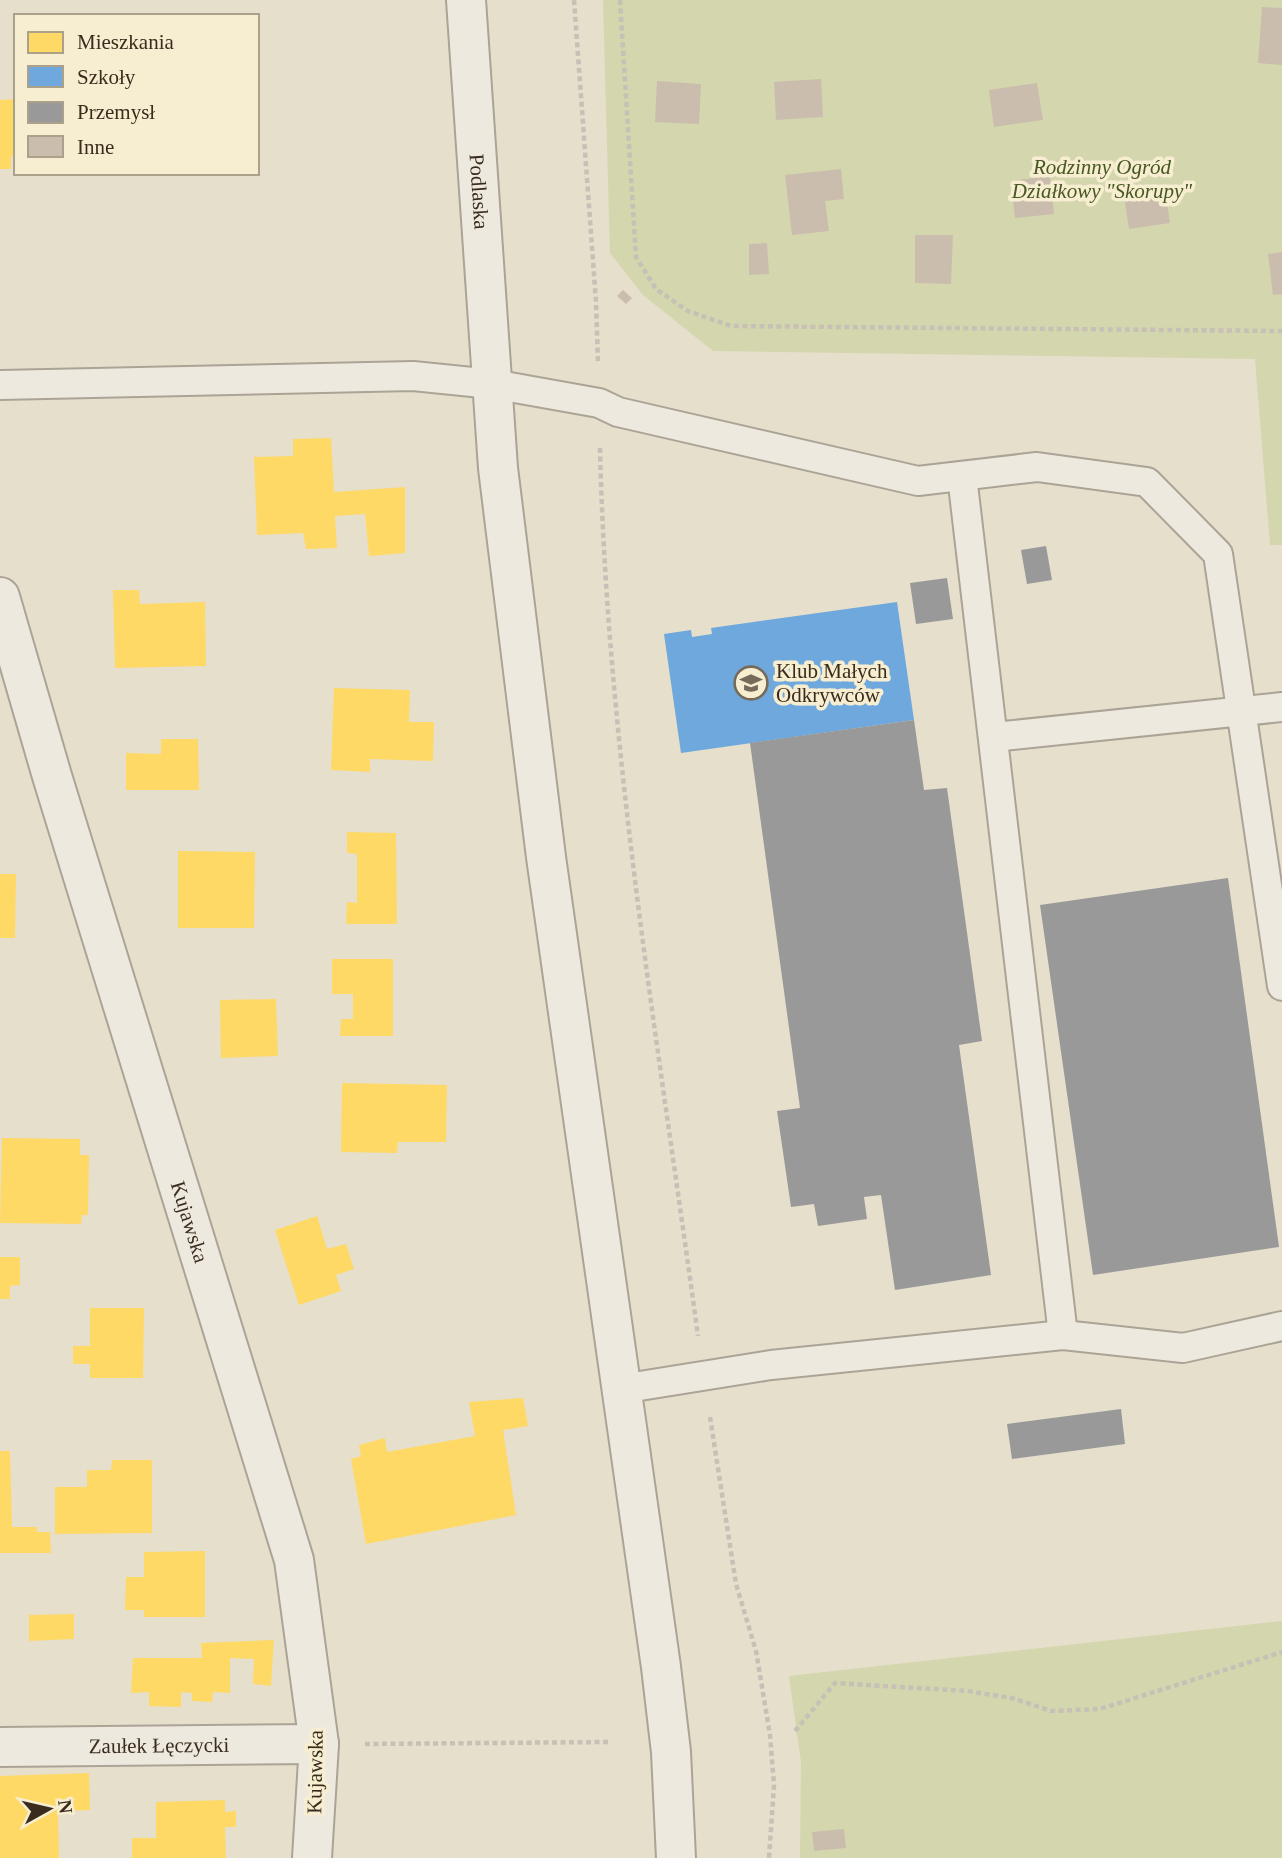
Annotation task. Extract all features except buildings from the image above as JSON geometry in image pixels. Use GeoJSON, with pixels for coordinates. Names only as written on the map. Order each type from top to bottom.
{"type":"FeatureCollection","features":[{"type":"Feature","properties":{"kind":"street","name":"Podlaska"},"geometry":{"type":"LineString","coordinates":[[466,0],[498,468],[546,857],[661,1667],[671,1752],[676,1858]]}},
{"type":"Feature","properties":{"kind":"street","name":"Kujawska"},"geometry":{"type":"LineString","coordinates":[[0,597],[52,776],[294,1560],[319,1744],[313,1858]]}},
{"type":"Feature","properties":{"kind":"street","name":"Zaułek Łęczycki"},"geometry":{"type":"LineString","coordinates":[[0,1747],[319,1744]]}},
{"type":"Feature","properties":{"kind":"lane"},"geometry":{"type":"LineString","coordinates":[[0,384],[413,376],[492,384],[599,403],[618,412],[918,481],[1037,467],[1147,482],[1218,554],[1282,986]]}},
{"type":"Feature","properties":{"kind":"lane"},"geometry":{"type":"LineString","coordinates":[[962,476],[1063,1335]]}},
{"type":"Feature","properties":{"kind":"lane"},"geometry":{"type":"LineString","coordinates":[[994,737],[1282,707]]}},
{"type":"Feature","properties":{"kind":"lane"},"geometry":{"type":"LineString","coordinates":[[621,1389],[771,1365],[1063,1335],[1183,1348],[1282,1326]]}},
{"type":"Feature","properties":{"kind":"path"},"geometry":{"type":"LineString","coordinates":[[574,0],[596,302],[609,636],[620,762],[704,1375],[736,1584],[757,1651],[770,1735],[774,1785],[769,1858]]}},
{"type":"Feature","properties":{"kind":"path"},"geometry":{"type":"LineString","coordinates":[[620,0],[636,257],[656,289],[688,311],[731,326],[1282,331]]}},
{"type":"Feature","properties":{"kind":"path"},"geometry":{"type":"LineString","coordinates":[[795,1731],[835,1683],[967,1691],[1012,1698],[1051,1711],[1100,1709],[1282,1652]]}},
{"type":"Feature","properties":{"kind":"path"},"geometry":{"type":"LineString","coordinates":[[319,1744],[609,1742]]}},
{"type":"Feature","properties":{"kind":"green space","name":"Rodzinny Ogród Działkowy \"Skorupy\""},"geometry":{"type":"Polygon","coordinates":[[[603,0],[1282,0],[1282,545],[1270,545],[1255,359],[713,351],[643,295],[610,253],[603,0]]]}},
{"type":"Feature","properties":{"kind":"green space"},"geometry":{"type":"Polygon","coordinates":[[[1282,1621],[1282,1858],[800,1858],[801,1762],[789,1676],[1282,1621]]]}},
{"type":"Feature","properties":{"kind":"place","name":"Klub Małych Odkrywców"},"geometry":{"type":"Point","coordinates":[751,683]}}]}
